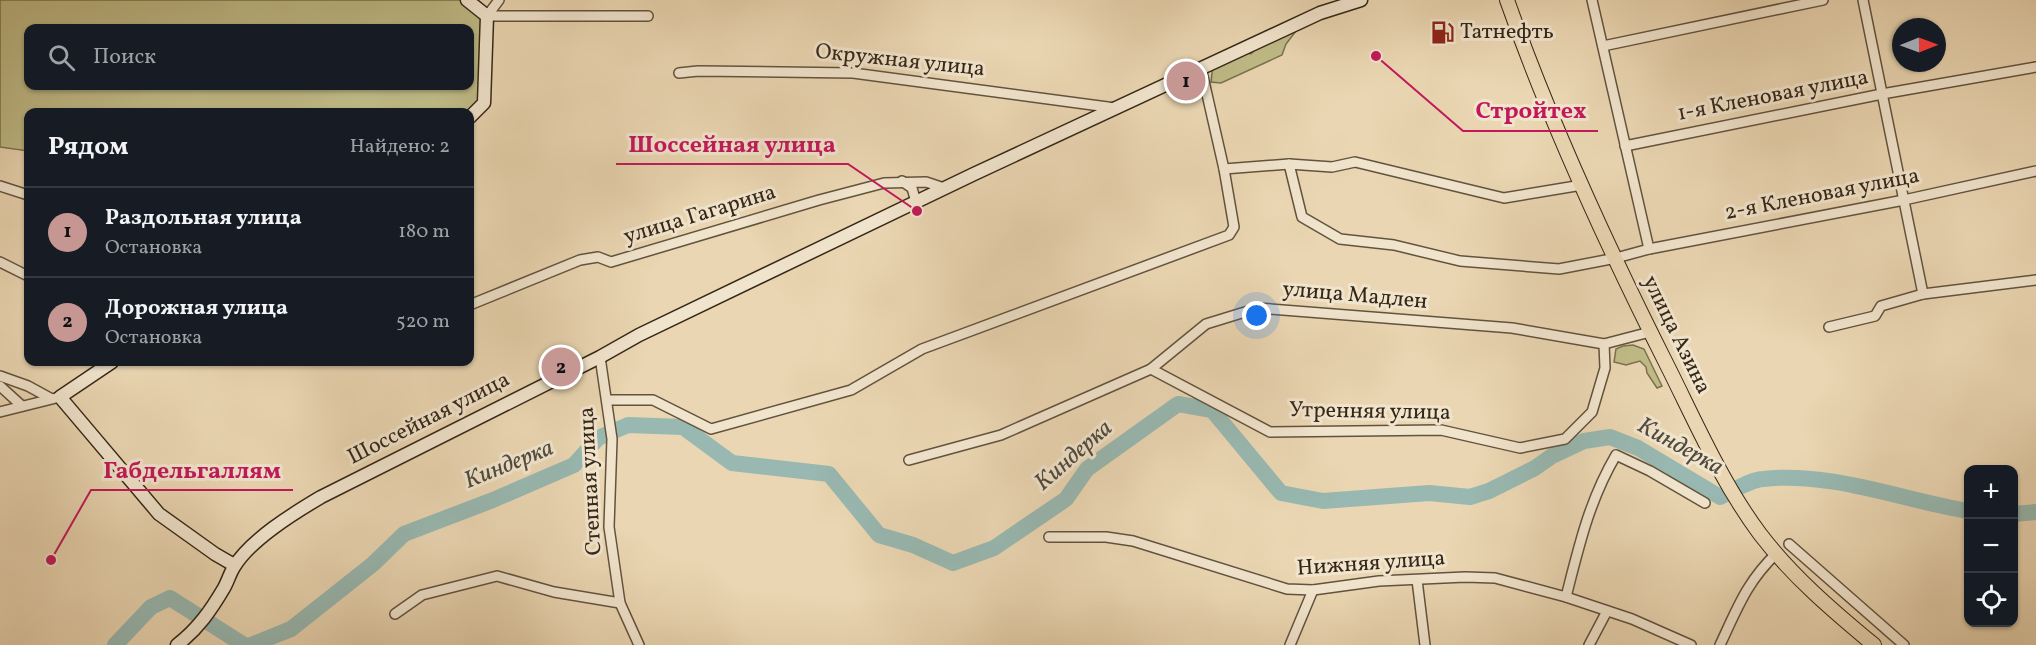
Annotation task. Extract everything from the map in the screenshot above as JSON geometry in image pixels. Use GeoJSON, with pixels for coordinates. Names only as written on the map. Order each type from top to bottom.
{"type":"FeatureCollection","features":[{"type":"Feature","properties":{"kind":"main road","name":"улица Азина"},"geometry":{"type":"LineString","coordinates":[[1507,0],[1534,75],[1582,185],[1650,332],[1717,464],[1760,533],[1777,553],[1825,603],[1874,645]]}},
{"type":"Feature","properties":{"kind":"street"},"geometry":{"type":"LineString","coordinates":[[467,0],[487,16],[648,16]]}},
{"type":"Feature","properties":{"kind":"street"},"geometry":{"type":"LineString","coordinates":[[474,113],[484,103],[487,16],[499,0]]}},
{"type":"Feature","properties":{"kind":"street","name":"Шоссейная улица"},"geometry":{"type":"LineString","coordinates":[[177,645],[195,632],[225,586],[234,565],[261,538],[293,513],[321,497],[600,357],[639,335],[916,201],[1320,13],[1361,0]]}},
{"type":"Feature","properties":{"kind":"street"},"geometry":{"type":"LineString","coordinates":[[1592,0],[1649,249]]}},
{"type":"Feature","properties":{"kind":"street"},"geometry":{"type":"LineString","coordinates":[[1603,46],[1823,0]]}},
{"type":"Feature","properties":{"kind":"street"},"geometry":{"type":"LineString","coordinates":[[1863,0],[1923,294]]}},
{"type":"Feature","properties":{"kind":"street","name":"1-я Кленовая улица"},"geometry":{"type":"LineString","coordinates":[[1625,146],[1882,94],[2036,67]]}},
{"type":"Feature","properties":{"kind":"street"},"geometry":{"type":"LineString","coordinates":[[607,400],[653,400],[711,429],[851,390],[922,349],[1229,236],[1234,227],[1224,169],[1201,68]]}},
{"type":"Feature","properties":{"kind":"street","name":"Окружная улица"},"geometry":{"type":"LineString","coordinates":[[679,73],[698,71],[853,73],[1116,108]]}},
{"type":"Feature","properties":{"kind":"street"},"geometry":{"type":"LineString","coordinates":[[1224,169],[1289,164],[1332,167],[1355,162],[1504,198],[1582,185]]}},
{"type":"Feature","properties":{"kind":"street","name":"2-я Кленовая улица"},"geometry":{"type":"LineString","coordinates":[[1289,164],[1302,217],[1340,239],[1394,245],[1460,261],[1559,269],[1649,249],[1904,200],[2036,171]]}},
{"type":"Feature","properties":{"kind":"street"},"geometry":{"type":"LineString","coordinates":[[902,181],[912,188],[916,201]]}},
{"type":"Feature","properties":{"kind":"street","name":"улица Гагарина"},"geometry":{"type":"LineString","coordinates":[[474,303],[580,260],[598,257],[611,262],[884,183],[926,182],[944,188]]}},
{"type":"Feature","properties":{"kind":"street"},"geometry":{"type":"LineString","coordinates":[[0,186],[24,194]]}},
{"type":"Feature","properties":{"kind":"street"},"geometry":{"type":"LineString","coordinates":[[0,262],[24,274]]}},
{"type":"Feature","properties":{"kind":"street"},"geometry":{"type":"LineString","coordinates":[[1829,327],[1875,316],[1881,306],[1923,294],[2036,280]]}},
{"type":"Feature","properties":{"kind":"street","name":"улица Мадлен"},"geometry":{"type":"LineString","coordinates":[[909,460],[1001,435],[1150,369],[1206,324],[1258,308],[1512,328],[1604,344],[1650,332]]}},
{"type":"Feature","properties":{"kind":"street","name":"Утренняя улица"},"geometry":{"type":"LineString","coordinates":[[1150,369],[1270,432],[1441,430],[1520,448],[1565,440],[1592,412],[1605,368],[1604,344]]}},
{"type":"Feature","properties":{"kind":"street","name":"Степная улица"},"geometry":{"type":"LineString","coordinates":[[600,357],[612,439],[609,527],[620,603],[639,645]]}},
{"type":"Feature","properties":{"kind":"street"},"geometry":{"type":"LineString","coordinates":[[0,412],[55,398],[106,366]]}},
{"type":"Feature","properties":{"kind":"street"},"geometry":{"type":"LineString","coordinates":[[0,376],[55,398],[159,514],[214,554],[234,565]]}},
{"type":"Feature","properties":{"kind":"street"},"geometry":{"type":"LineString","coordinates":[[0,386],[22,406]]}},
{"type":"Feature","properties":{"kind":"street"},"geometry":{"type":"LineString","coordinates":[[1566,597],[1583,527],[1605,472],[1616,455],[1650,471],[1705,503]]}},
{"type":"Feature","properties":{"kind":"street","name":"Нижняя улица"},"geometry":{"type":"LineString","coordinates":[[1049,537],[1106,537],[1133,541],[1287,589],[1313,590],[1379,581],[1495,578],[1606,610],[1691,645]]}},
{"type":"Feature","properties":{"kind":"street"},"geometry":{"type":"LineString","coordinates":[[1789,544],[1904,645]]}},
{"type":"Feature","properties":{"kind":"street"},"geometry":{"type":"LineString","coordinates":[[1720,645],[1748,585],[1777,553]]}},
{"type":"Feature","properties":{"kind":"street"},"geometry":{"type":"LineString","coordinates":[[395,614],[422,595],[496,576],[554,592],[620,603]]}},
{"type":"Feature","properties":{"kind":"street"},"geometry":{"type":"LineString","coordinates":[[1417,580],[1425,645]]}},
{"type":"Feature","properties":{"kind":"street"},"geometry":{"type":"LineString","coordinates":[[1290,645],[1313,590]]}},
{"type":"Feature","properties":{"kind":"street"},"geometry":{"type":"LineString","coordinates":[[1589,645],[1606,610]]}},
{"type":"Feature","properties":{"kind":"shaded area"},"geometry":{"type":"Polygon","coordinates":[[[0,0],[460,0],[482,16],[478,108],[474,110],[24,108],[24,150],[0,147],[0,0]]]}},
{"type":"Feature","properties":{"kind":"shaded area"},"geometry":{"type":"Polygon","coordinates":[[[1296,31],[1286,44],[1282,55],[1221,83],[1211,82],[1213,65],[1245,52],[1251,54],[1258,46],[1296,31]]]}},
{"type":"Feature","properties":{"kind":"shaded area"},"geometry":{"type":"Polygon","coordinates":[[[1633,345],[1644,349],[1662,386],[1657,388],[1647,373],[1646,367],[1640,361],[1626,365],[1614,362],[1616,349],[1633,345]]]}},
{"type":"Feature","properties":{"kind":"waterway","name":"Киндерка"},"geometry":{"type":"LineString","coordinates":[[251,645],[291,629],[373,564],[404,534],[493,500],[574,465],[598,438],[628,425],[683,427],[732,463],[829,474],[879,535],[913,545],[953,563],[994,548],[1066,499],[1087,469],[1178,404],[1212,410],[1281,493],[1323,501],[1429,493],[1470,497],[1489,491],[1584,441],[1610,437],[1638,448],[1720,497],[1758,480],[1814,479],[1964,510]]}},
{"type":"Feature","properties":{"kind":"waterway","name":"Киндерка"},"geometry":{"type":"LineString","coordinates":[[2018,514],[2036,512]]}},
{"type":"Feature","properties":{"kind":"waterway","name":"Киндерка"},"geometry":{"type":"LineString","coordinates":[[115,645],[151,607],[170,598],[244,645]]}},
{"type":"Feature","properties":{"kind":"place","name":"Татнефть"},"geometry":{"type":"Point","coordinates":[1442,32]}},
{"type":"Feature","properties":{"kind":"place","name":"Стройтех"},"geometry":{"type":"Point","coordinates":[1376,56]}},
{"type":"Feature","properties":{"kind":"place","name":"Раздольная улица"},"geometry":{"type":"Point","coordinates":[1186,81]}},
{"type":"Feature","properties":{"kind":"place","name":"Шоссейная улица"},"geometry":{"type":"Point","coordinates":[917,211]}},
{"type":"Feature","properties":{"kind":"place","name":"Дорожная улица"},"geometry":{"type":"Point","coordinates":[561,367]}},
{"type":"Feature","properties":{"kind":"place","name":"Габдельгаллям"},"geometry":{"type":"Point","coordinates":[51,560]}}]}
